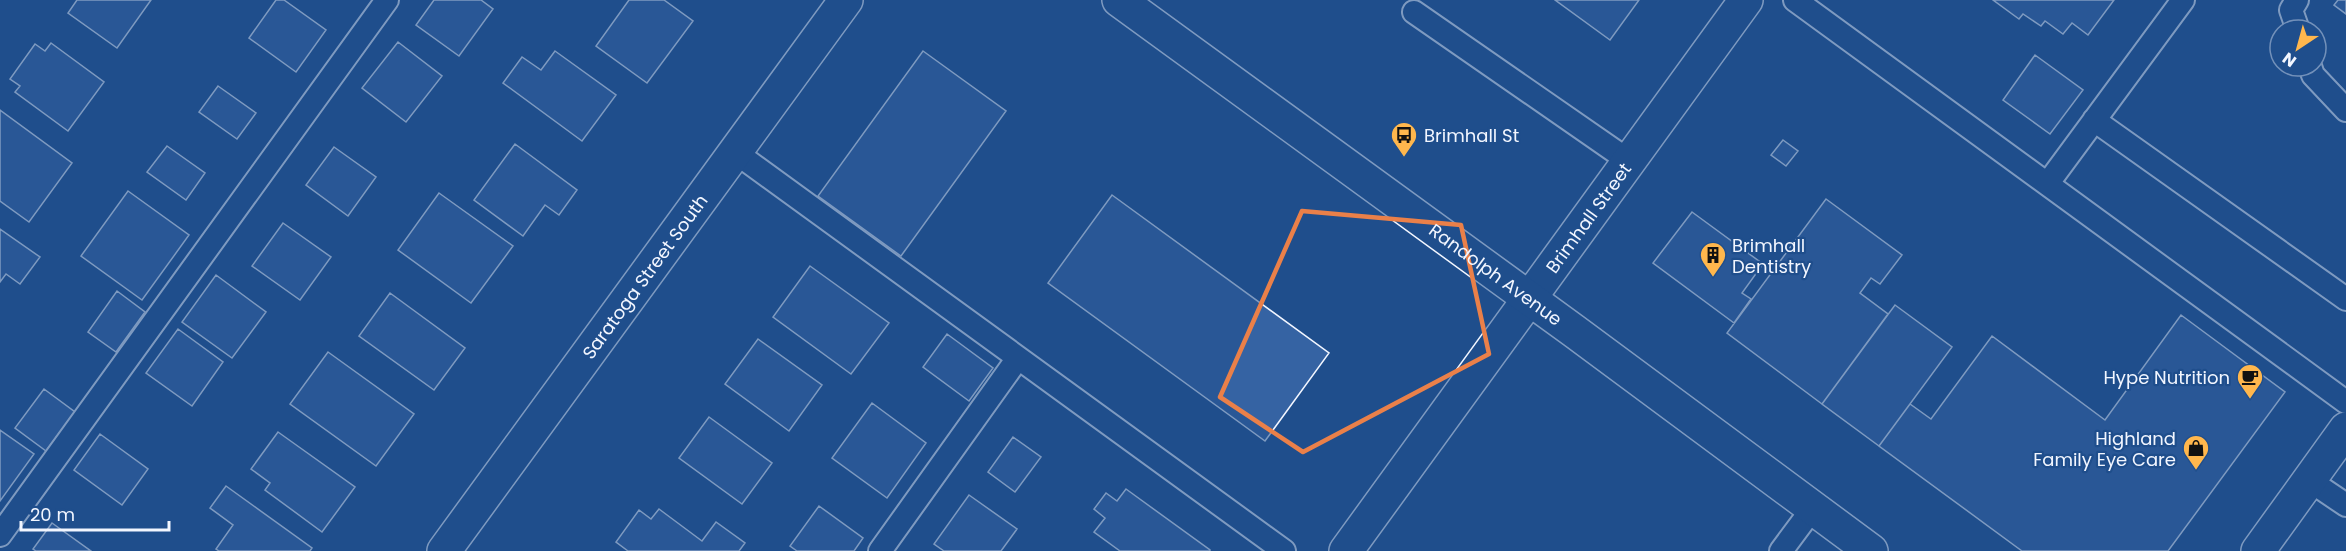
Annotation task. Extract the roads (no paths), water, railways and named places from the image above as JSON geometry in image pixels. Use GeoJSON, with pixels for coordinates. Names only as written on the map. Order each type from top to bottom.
{"type":"FeatureCollection","features":[{"type":"Feature","properties":{"kind":"street","name":"Saratoga Street South"},"geometry":{"type":"LineString","coordinates":[[444,551],[846,0]]}},
{"type":"Feature","properties":{"kind":"street","name":"Randolph Avenue"},"geometry":{"type":"LineString","coordinates":[[1119,0],[1871,551]]}},
{"type":"Feature","properties":{"kind":"street","name":"Brimhall Street"},"geometry":{"type":"LineString","coordinates":[[1346,551],[1746,0]]}},
{"type":"Feature","properties":{"kind":"street"},"geometry":{"type":"LineString","coordinates":[[2258,551],[2346,429]]}},
{"type":"Feature","properties":{"kind":"lane"},"geometry":{"type":"LineString","coordinates":[[0,535],[387,0]]}},
{"type":"Feature","properties":{"kind":"lane"},"geometry":{"type":"LineString","coordinates":[[1795,0],[2346,402]]}},
{"type":"Feature","properties":{"kind":"lane"},"geometry":{"type":"LineString","coordinates":[[2048,183],[2183,0]]}},
{"type":"Feature","properties":{"kind":"lane"},"geometry":{"type":"LineString","coordinates":[[2294,18],[2291,10],[2297,0]]}},
{"type":"Feature","properties":{"kind":"lane"},"geometry":{"type":"LineString","coordinates":[[1414,12],[1629,161]]}},
{"type":"Feature","properties":{"kind":"lane"},"geometry":{"type":"LineString","coordinates":[[2316,78],[2346,110]]}},
{"type":"Feature","properties":{"kind":"lane"},"geometry":{"type":"LineString","coordinates":[[2094,120],[2346,299]]}},
{"type":"Feature","properties":{"kind":"lane"},"geometry":{"type":"LineString","coordinates":[[735,152],[1284,551]]}},
{"type":"Feature","properties":{"kind":"lane"},"geometry":{"type":"LineString","coordinates":[[880,551],[1018,358]]}},
{"type":"Feature","properties":{"kind":"lane"},"geometry":{"type":"LineString","coordinates":[[2309,480],[2346,505]]}},
{"type":"Feature","properties":{"kind":"lane"},"geometry":{"type":"LineString","coordinates":[[1781,551],[1813,508]]}},
{"type":"Feature","properties":{"kind":"place","name":"Brimhall St"},"geometry":{"type":"Point","coordinates":[1404,158]}},
{"type":"Feature","properties":{"kind":"place","name":"Brimhall Dentistry"},"geometry":{"type":"Point","coordinates":[1713,278]}},
{"type":"Feature","properties":{"kind":"place","name":"Hype Nutrition"},"geometry":{"type":"Point","coordinates":[2250,400]}},
{"type":"Feature","properties":{"kind":"place","name":"Highland Family Eye Care"},"geometry":{"type":"Point","coordinates":[2196,471]}}]}
